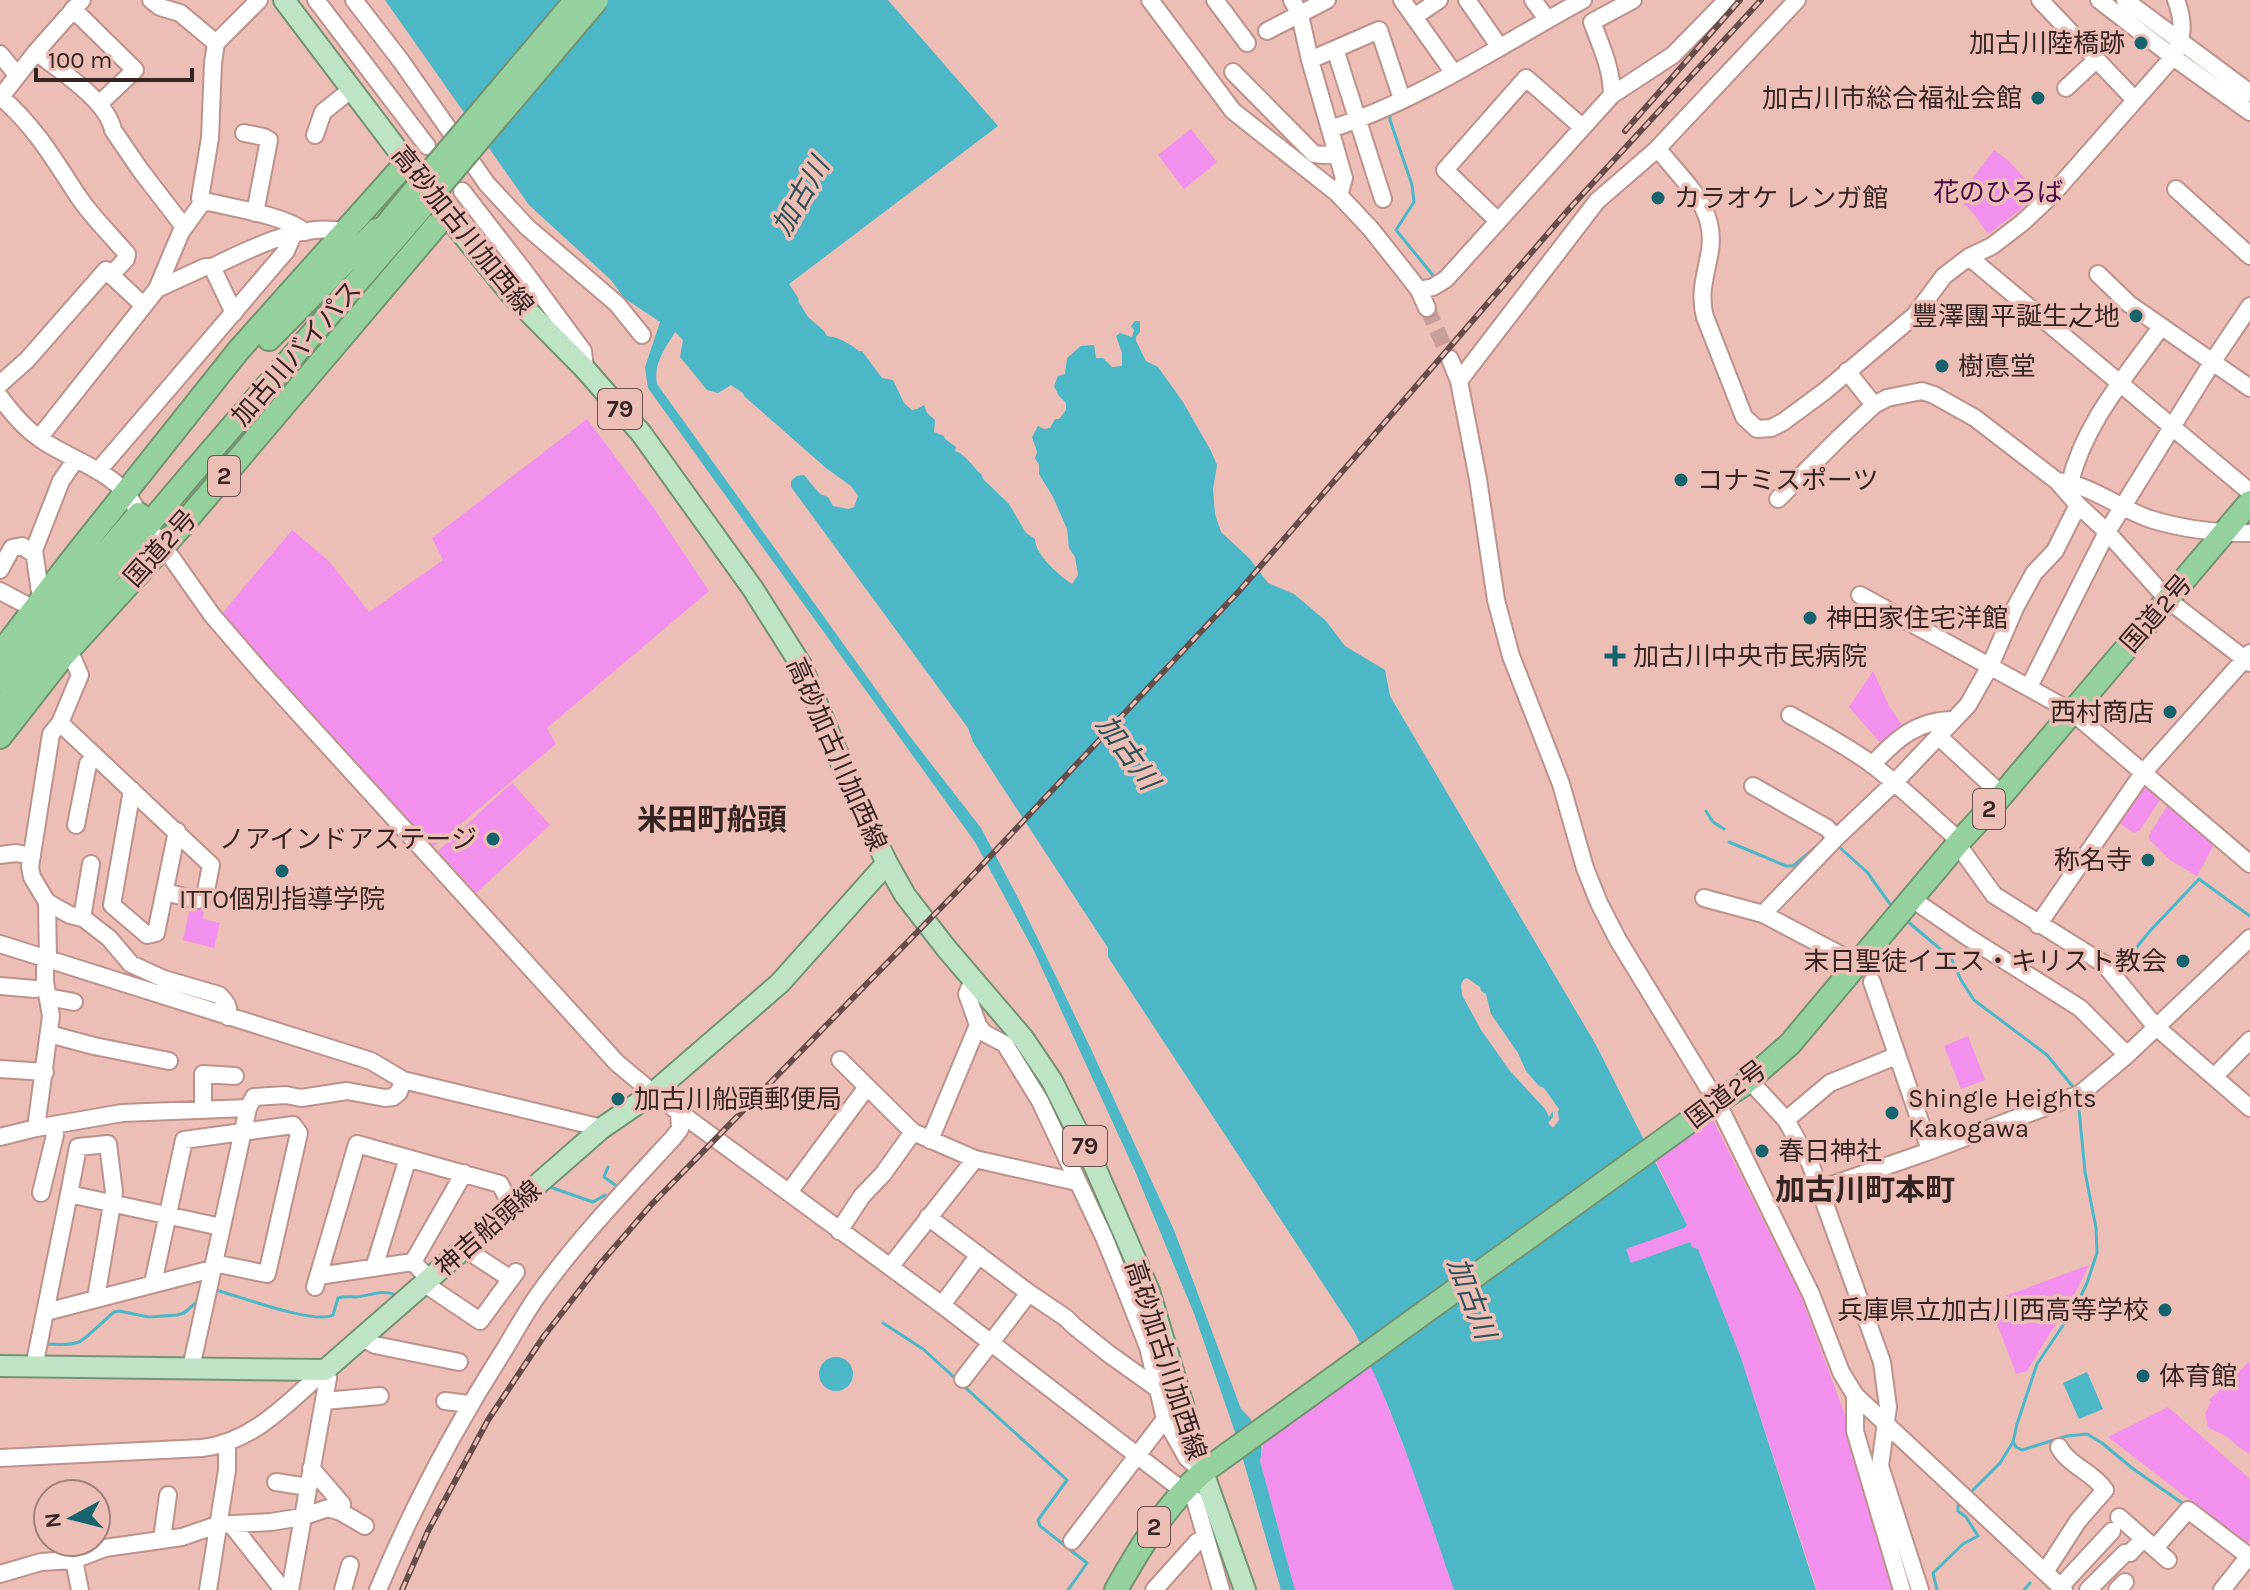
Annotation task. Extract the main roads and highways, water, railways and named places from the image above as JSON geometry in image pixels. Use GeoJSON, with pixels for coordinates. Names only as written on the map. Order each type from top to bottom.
{"type":"FeatureCollection","features":[{"type":"Feature","properties":{"kind":"highway","name":"加古川バイパス"},"geometry":{"type":"LineString","coordinates":[[0,710],[576,0]]}},
{"type":"Feature","properties":{"kind":"highway","name":"加古川バイパス"},"geometry":{"type":"LineString","coordinates":[[0,680],[32,638],[266,371],[597,0]]}},
{"type":"Feature","properties":{"kind":"highway"},"geometry":{"type":"LineString","coordinates":[[130,498],[238,351],[406,163]]}},
{"type":"Feature","properties":{"kind":"highway"},"geometry":{"type":"LineString","coordinates":[[0,654],[38,604],[257,351],[415,202]]}},
{"type":"Feature","properties":{"kind":"highway"},"geometry":{"type":"LineString","coordinates":[[160,541],[391,259],[415,202]]}},
{"type":"Feature","properties":{"kind":"highway","name":"国道2号"},"geometry":{"type":"LineString","coordinates":[[0,737],[160,541],[179,529],[446,214]]}},
{"type":"Feature","properties":{"kind":"highway","name":"国道2号"},"geometry":{"type":"LineString","coordinates":[[1116,1590],[1142,1544],[1184,1489],[1210,1466],[1749,1080],[1790,1044],[2250,502]]}},
{"type":"Feature","properties":{"kind":"main road","name":"高砂加古川加西線"},"geometry":{"type":"LineString","coordinates":[[284,0],[406,163],[510,293],[585,369],[641,433],[753,589],[801,665],[859,806],[905,895],[1023,1038],[1052,1081],[1095,1167],[1149,1291],[1210,1466],[1245,1590]]}},
{"type":"Feature","properties":{"kind":"main road","name":"神吉船頭線"},"geometry":{"type":"LineString","coordinates":[[1,1366],[325,1370],[602,1128],[653,1093],[780,983],[887,863]]}},
{"type":"Feature","properties":{"kind":"water","name":"加古川"},"geometry":{"type":"Polygon","coordinates":[[[385,0],[888,0],[998,126],[789,284],[798,301],[808,317],[827,336],[862,351],[882,378],[893,380],[904,403],[912,410],[924,405],[935,420],[934,432],[956,447],[955,451],[966,458],[1009,504],[1026,533],[1035,539],[1043,558],[1072,584],[1078,575],[1075,557],[1069,548],[1067,529],[1039,474],[1032,437],[1038,426],[1050,428],[1066,410],[1066,403],[1054,386],[1058,376],[1065,374],[1067,358],[1081,346],[1094,345],[1096,358],[1103,358],[1112,367],[1122,366],[1122,353],[1116,336],[1120,333],[1132,337],[1134,330],[1131,326],[1135,321],[1140,321],[1136,341],[1146,361],[1158,367],[1183,402],[1217,465],[1213,489],[1215,514],[1221,532],[1250,559],[1268,583],[1294,594],[1326,621],[1345,646],[1385,670],[1390,696],[1596,1045],[1687,1225],[1626,1249],[1631,1263],[1690,1242],[1692,1247],[1698,1249],[1741,1358],[1816,1590],[1454,1590],[1396,1426],[1354,1331],[1108,957],[1108,948],[973,742],[968,728],[791,487],[791,481],[804,475],[820,494],[828,497],[833,506],[854,507],[858,496],[851,486],[826,468],[743,393],[731,385],[718,393],[707,390],[680,357],[683,340],[675,332],[658,363],[657,384],[908,734],[981,828],[1090,1047],[1174,1230],[1241,1409],[1259,1432],[1262,1445],[1260,1461],[1295,1590],[1281,1590],[1235,1432],[1195,1316],[1135,1171],[1034,951],[975,842],[648,388],[645,367],[660,322],[624,298],[611,280],[529,205],[385,0]],[[1467,978],[1461,986],[1462,995],[1481,1030],[1510,1071],[1549,1117],[1553,1111],[1548,1123],[1553,1128],[1559,1120],[1559,1109],[1544,1088],[1526,1071],[1518,1053],[1491,1014],[1486,994],[1467,978]]]}},
{"type":"Feature","properties":{"kind":"water"},"geometry":{"type":"Polygon","coordinates":[[[836,1357],[848,1362],[853,1374],[848,1386],[836,1391],[824,1386],[819,1374],[824,1362],[836,1357]]]}},
{"type":"Feature","properties":{"kind":"water"},"geometry":{"type":"Polygon","coordinates":[[[2087,1372],[2103,1409],[2079,1419],[2063,1383],[2087,1372]]]}},
{"type":"Feature","properties":{"kind":"waterway"},"geometry":{"type":"LineString","coordinates":[[1393,112],[1390,120],[1412,185],[1414,202],[1396,230],[1436,279]]}},
{"type":"Feature","properties":{"kind":"waterway"},"geometry":{"type":"LineString","coordinates":[[1706,811],[1713,822],[1724,829]]}},
{"type":"Feature","properties":{"kind":"waterway"},"geometry":{"type":"LineString","coordinates":[[1729,842],[1786,866],[1793,866],[1823,841]]}},
{"type":"Feature","properties":{"kind":"waterway"},"geometry":{"type":"LineString","coordinates":[[1838,846],[1867,872],[1890,904]]}},
{"type":"Feature","properties":{"kind":"waterway"},"geometry":{"type":"LineString","coordinates":[[2116,967],[2121,966],[2199,879],[2250,916]]}},
{"type":"Feature","properties":{"kind":"waterway"},"geometry":{"type":"LineString","coordinates":[[1907,921],[1951,958],[1974,1000],[2047,1055],[2074,1088]]}},
{"type":"Feature","properties":{"kind":"waterway"},"geometry":{"type":"LineString","coordinates":[[1973,1490],[2000,1463],[2013,1442],[2037,1364],[2076,1306],[2097,1253],[2078,1099]]}},
{"type":"Feature","properties":{"kind":"waterway"},"geometry":{"type":"LineString","coordinates":[[608,1167],[604,1177],[618,1187]]}},
{"type":"Feature","properties":{"kind":"waterway"},"geometry":{"type":"LineString","coordinates":[[550,1187],[593,1202],[605,1195]]}},
{"type":"Feature","properties":{"kind":"waterway"},"geometry":{"type":"LineString","coordinates":[[216,1290],[294,1313],[324,1317],[333,1315],[338,1298],[382,1292],[396,1295]]}},
{"type":"Feature","properties":{"kind":"waterway"},"geometry":{"type":"LineString","coordinates":[[46,1344],[79,1342],[114,1312],[149,1317],[177,1315],[198,1301]]}},
{"type":"Feature","properties":{"kind":"waterway"},"geometry":{"type":"LineString","coordinates":[[883,1323],[923,1349],[1067,1480],[1038,1520],[1040,1526],[1087,1563],[1068,1590]]}},
{"type":"Feature","properties":{"kind":"waterway"},"geometry":{"type":"LineString","coordinates":[[2013,1442],[2022,1450],[2067,1436],[2087,1434],[2185,1505]]}},
{"type":"Feature","properties":{"kind":"waterway"},"geometry":{"type":"LineString","coordinates":[[1937,1590],[1933,1573],[1963,1544],[1978,1536],[1966,1517],[1958,1511],[1958,1505]]}},
{"type":"Feature","properties":{"kind":"waterway"},"geometry":{"type":"LineString","coordinates":[[2024,1590],[2030,1583]]}},
{"type":"Feature","properties":{"kind":"tunnel"},"geometry":{"type":"LineString","coordinates":[[1427,308],[1450,359]]}},
{"type":"Feature","properties":{"kind":"railway"},"geometry":{"type":"LineString","coordinates":[[1625,131],[1740,0]]}},
{"type":"Feature","properties":{"kind":"railway"},"geometry":{"type":"LineString","coordinates":[[402,1590],[428,1531],[488,1420],[544,1336],[600,1264],[651,1205],[968,880],[1240,590],[1569,209],[1761,0]]}},
{"type":"Feature","properties":{"kind":"place","name":"加古川陸橋跡"},"geometry":{"type":"Point","coordinates":[2141,43]}},
{"type":"Feature","properties":{"kind":"place","name":"加古川市総合福祉会館"},"geometry":{"type":"Point","coordinates":[2038,98]}},
{"type":"Feature","properties":{"kind":"place","name":"カラオケ レンガ館"},"geometry":{"type":"Point","coordinates":[1658,198]}},
{"type":"Feature","properties":{"kind":"place","name":"豐澤團平誕生之地"},"geometry":{"type":"Point","coordinates":[2136,316]}},
{"type":"Feature","properties":{"kind":"place","name":"樹悳堂"},"geometry":{"type":"Point","coordinates":[1942,366]}},
{"type":"Feature","properties":{"kind":"place","name":"コナミスポーツ"},"geometry":{"type":"Point","coordinates":[1681,480]}},
{"type":"Feature","properties":{"kind":"place","name":"神田家住宅洋館"},"geometry":{"type":"Point","coordinates":[1810,618]}},
{"type":"Feature","properties":{"kind":"place","name":"加古川中央市民病院"},"geometry":{"type":"Point","coordinates":[1615,656]}},
{"type":"Feature","properties":{"kind":"place","name":"西村商店"},"geometry":{"type":"Point","coordinates":[2170,712]}},
{"type":"Feature","properties":{"kind":"place","name":"ノアインドアステージ"},"geometry":{"type":"Point","coordinates":[493,839]}},
{"type":"Feature","properties":{"kind":"place","name":"称名寺"},"geometry":{"type":"Point","coordinates":[2148,860]}},
{"type":"Feature","properties":{"kind":"place","name":"ITTO個別指導学院"},"geometry":{"type":"Point","coordinates":[282,871]}},
{"type":"Feature","properties":{"kind":"place","name":"末日聖徒イエス・キリスト教会"},"geometry":{"type":"Point","coordinates":[2183,961]}},
{"type":"Feature","properties":{"kind":"place","name":"加古川船頭郵便局"},"geometry":{"type":"Point","coordinates":[618,1099]}},
{"type":"Feature","properties":{"kind":"place","name":"Shingle Heights Kakogawa"},"geometry":{"type":"Point","coordinates":[1892,1113]}},
{"type":"Feature","properties":{"kind":"place","name":"春日神社"},"geometry":{"type":"Point","coordinates":[1762,1151]}},
{"type":"Feature","properties":{"kind":"place","name":"兵庫県立加古川西高等学校"},"geometry":{"type":"Point","coordinates":[2165,1310]}},
{"type":"Feature","properties":{"kind":"place","name":"体育館"},"geometry":{"type":"Point","coordinates":[2143,1376]}},
{"type":"Feature","properties":{"kind":"district","name":"米田町船頭"},"geometry":{"type":"Point","coordinates":[712,820]}},
{"type":"Feature","properties":{"kind":"district","name":"加古川町本町"},"geometry":{"type":"Point","coordinates":[1865,1190]}},
{"type":"Feature","properties":{"kind":"park label","name":"花のひろば"},"geometry":{"type":"Point","coordinates":[1998,192]}}]}
